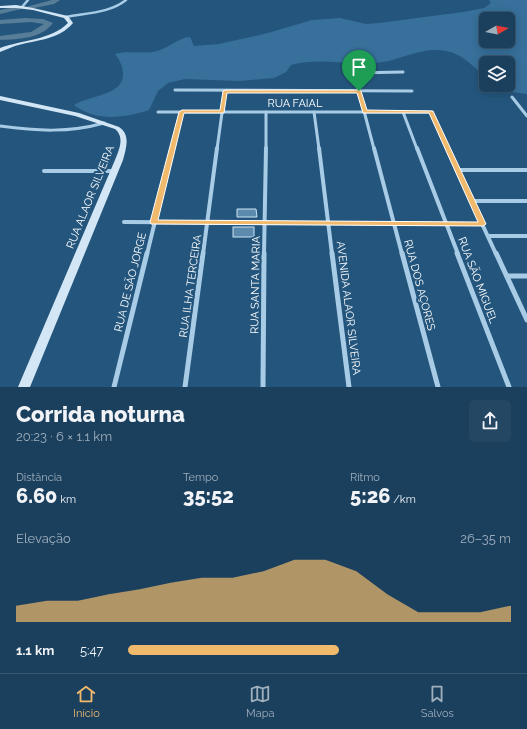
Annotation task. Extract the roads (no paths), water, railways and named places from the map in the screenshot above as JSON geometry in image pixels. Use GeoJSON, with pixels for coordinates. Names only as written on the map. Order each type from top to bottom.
{"type":"FeatureCollection","features":[{"type":"Feature","properties":{"kind":"street"},"geometry":{"type":"LineString","coordinates":[[22,7],[28,0]]}},
{"type":"Feature","properties":{"kind":"street"},"geometry":{"type":"LineString","coordinates":[[0,7],[22,7],[66,17],[114,8],[123,4],[126,0]]}},
{"type":"Feature","properties":{"kind":"street"},"geometry":{"type":"LineString","coordinates":[[0,50],[13,45],[39,40],[51,35],[70,25],[70,21],[66,17]]}},
{"type":"Feature","properties":{"kind":"street","name":"RUA DOS AÇORES"},"geometry":{"type":"LineString","coordinates":[[403,72],[354,72],[438,387]]}},
{"type":"Feature","properties":{"kind":"street"},"geometry":{"type":"LineString","coordinates":[[175,90],[412,91]]}},
{"type":"Feature","properties":{"kind":"street","name":"RUA ILHA TERCEIRA"},"geometry":{"type":"LineString","coordinates":[[185,387],[225,91]]}},
{"type":"Feature","properties":{"kind":"street"},"geometry":{"type":"LineString","coordinates":[[512,97],[527,116]]}},
{"type":"Feature","properties":{"kind":"street","name":"RUA ALAOR SILVEIRA"},"geometry":{"type":"LineString","coordinates":[[0,98],[76,114],[120,130],[124,136],[122,148],[114,172],[24,387]]}},
{"type":"Feature","properties":{"kind":"street","name":"RUA FAIAL"},"geometry":{"type":"LineString","coordinates":[[158,112],[431,112],[458,170]]}},
{"type":"Feature","properties":{"kind":"street","name":"RUA DE SÃO JORGE"},"geometry":{"type":"LineString","coordinates":[[114,387],[182,112]]}},
{"type":"Feature","properties":{"kind":"street","name":"RUA SANTA MARIA"},"geometry":{"type":"LineString","coordinates":[[263,387],[266,112]]}},
{"type":"Feature","properties":{"kind":"street","name":"AVENIDA ALAOR SILVEIRA"},"geometry":{"type":"LineString","coordinates":[[314,112],[349,387]]}},
{"type":"Feature","properties":{"kind":"street","name":"RUA SÃO MIGUEL"},"geometry":{"type":"LineString","coordinates":[[403,112],[510,387]]}},
{"type":"Feature","properties":{"kind":"street"},"geometry":{"type":"LineString","coordinates":[[0,126],[54,132],[104,123]]}},
{"type":"Feature","properties":{"kind":"street"},"geometry":{"type":"LineString","coordinates":[[527,170],[458,170],[527,320]]}},
{"type":"Feature","properties":{"kind":"street"},"geometry":{"type":"LineString","coordinates":[[44,171],[114,172]]}},
{"type":"Feature","properties":{"kind":"street"},"geometry":{"type":"LineString","coordinates":[[472,201],[527,201]]}},
{"type":"Feature","properties":{"kind":"street"},"geometry":{"type":"LineString","coordinates":[[124,222],[483,224]]}},
{"type":"Feature","properties":{"kind":"street"},"geometry":{"type":"LineString","coordinates":[[488,236],[527,236]]}},
{"type":"Feature","properties":{"kind":"street"},"geometry":{"type":"LineString","coordinates":[[507,276],[527,276]]}},
{"type":"Feature","properties":{"kind":"waterway"},"geometry":{"type":"LineString","coordinates":[[29,7],[52,3],[57,0]]}},
{"type":"Feature","properties":{"kind":"waterway"},"geometry":{"type":"LineString","coordinates":[[0,12],[19,8]]}},
{"type":"Feature","properties":{"kind":"waterway"},"geometry":{"type":"LineString","coordinates":[[0,22],[37,20],[49,23],[45,28],[34,34],[19,37],[0,38]]}}]}
